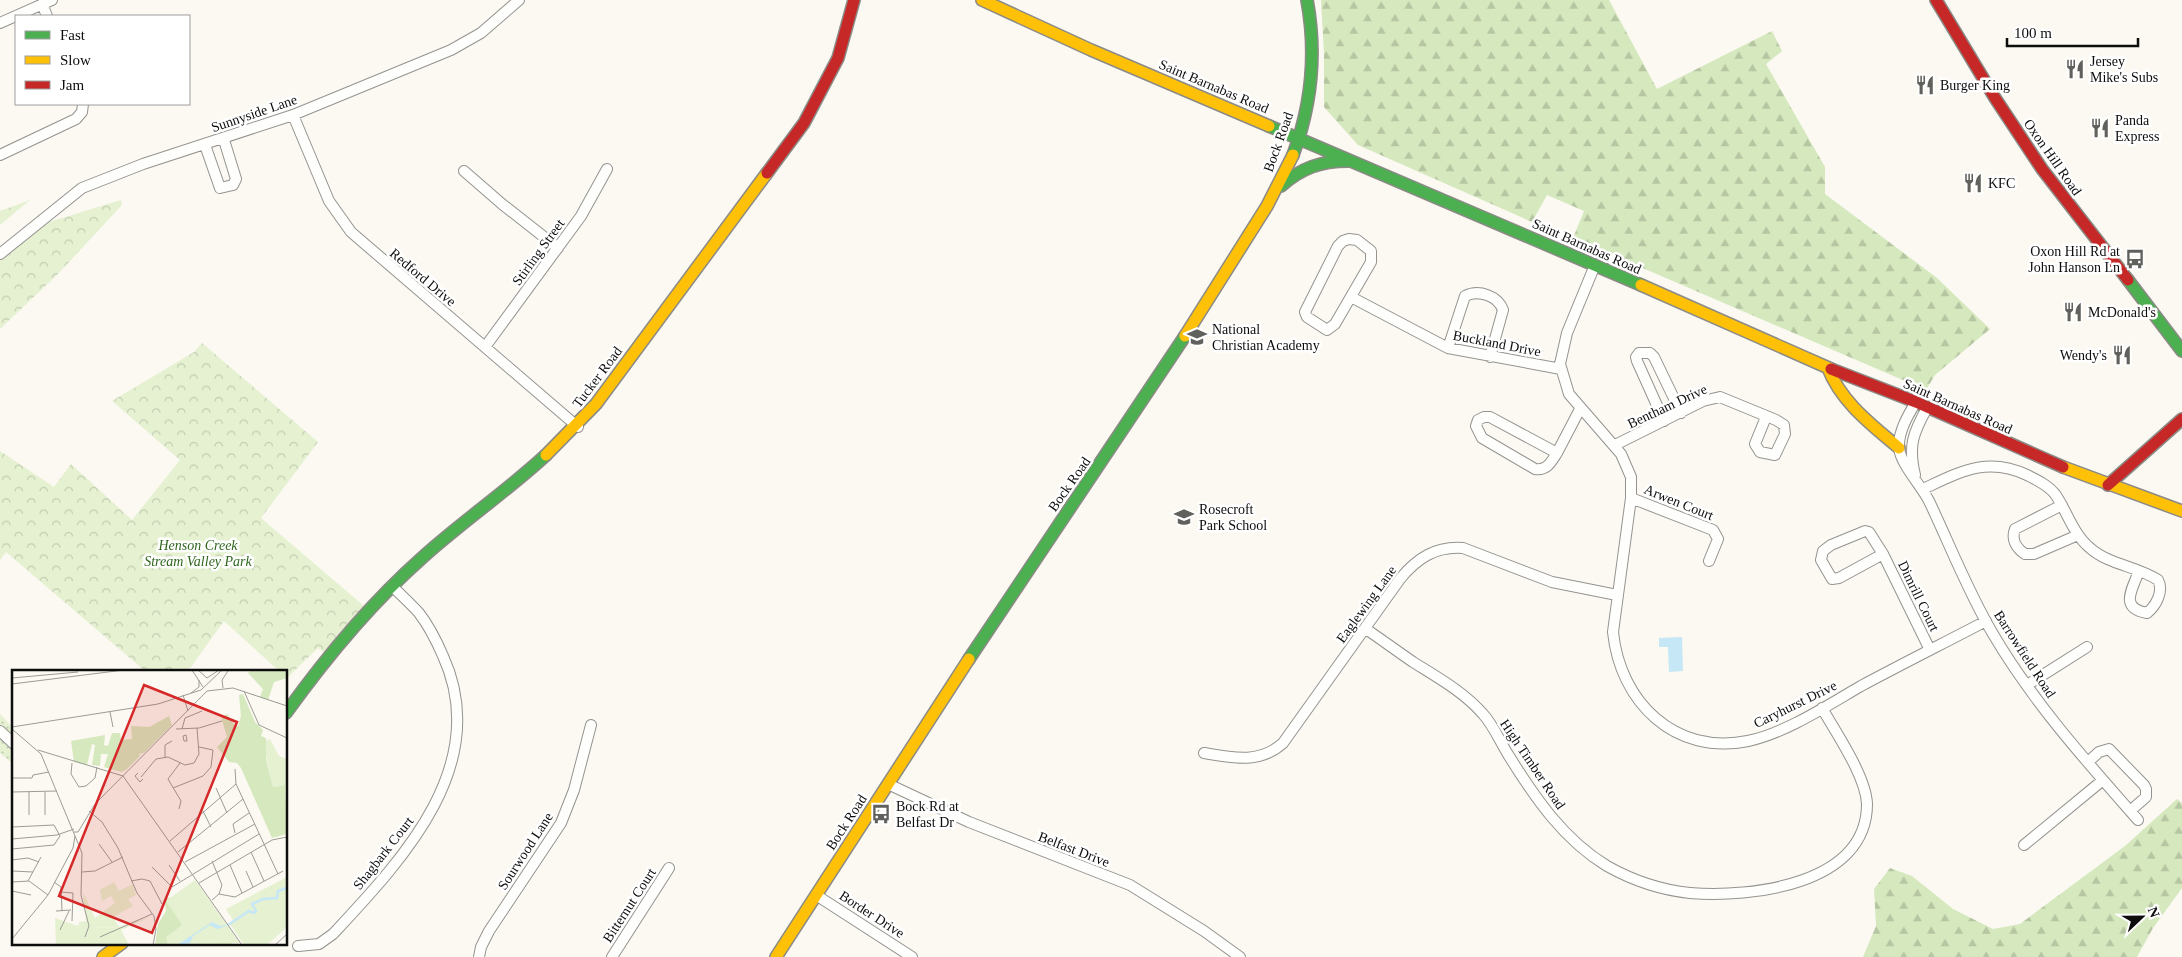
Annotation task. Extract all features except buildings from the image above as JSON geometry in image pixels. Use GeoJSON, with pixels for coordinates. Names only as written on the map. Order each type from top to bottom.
{"type":"FeatureCollection","features":[{"type":"Feature","properties":{"kind":"main road","name":"Tucker Road"},"geometry":{"type":"LineString","coordinates":[[288,710],[309,680],[392,586],[444,538],[578,427],[804,123],[838,58],[854,0]]}},
{"type":"Feature","properties":{"kind":"main road","name":"Saint Barnabas Road"},"geometry":{"type":"LineString","coordinates":[[982,0],[1091,50],[1595,265],[1828,368],[1916,402],[2025,452],[2108,485],[2182,511]]}},
{"type":"Feature","properties":{"kind":"main road","name":"Bock Road"},"geometry":{"type":"LineString","coordinates":[[776,957],[888,784],[1187,335],[1274,192],[1299,138],[1309,95],[1313,63],[1313,30],[1307,0]]}},
{"type":"Feature","properties":{"kind":"main road","name":"Oxon Hill Road"},"geometry":{"type":"LineString","coordinates":[[1936,0],[2010,122],[2058,193],[2162,320],[2182,351]]}},
{"type":"Feature","properties":{"kind":"main road"},"geometry":{"type":"LineString","coordinates":[[1274,192],[1294,174],[1315,163],[1332,160],[1353,161]]}},
{"type":"Feature","properties":{"kind":"main road","name":"Oxon Hill Road"},"geometry":{"type":"LineString","coordinates":[[2162,320],[2182,337]]}},
{"type":"Feature","properties":{"kind":"main road"},"geometry":{"type":"LineString","coordinates":[[1828,368],[1831,380],[1839,392],[1899,448]]}},
{"type":"Feature","properties":{"kind":"main road"},"geometry":{"type":"LineString","coordinates":[[2108,485],[2182,419]]}},
{"type":"Feature","properties":{"kind":"main road"},"geometry":{"type":"LineString","coordinates":[[103,957],[121,944]]}},
{"type":"Feature","properties":{"kind":"street"},"geometry":{"type":"LineString","coordinates":[[18,15],[52,0]]}},
{"type":"Feature","properties":{"kind":"street","name":"Sunnyside Lane"},"geometry":{"type":"LineString","coordinates":[[0,254],[82,188],[293,115],[464,45],[490,26],[519,0]]}},
{"type":"Feature","properties":{"kind":"street"},"geometry":{"type":"LineString","coordinates":[[42,4],[47,15]]}},
{"type":"Feature","properties":{"kind":"street"},"geometry":{"type":"LineString","coordinates":[[0,23],[15,16]]}},
{"type":"Feature","properties":{"kind":"street"},"geometry":{"type":"LineString","coordinates":[[0,155],[76,119],[82,112],[83,105]]}},
{"type":"Feature","properties":{"kind":"street","name":"Redford Drive"},"geometry":{"type":"LineString","coordinates":[[293,115],[329,201],[351,232],[578,427]]}},
{"type":"Feature","properties":{"kind":"street"},"geometry":{"type":"LineString","coordinates":[[205,144],[220,188],[225,188],[233,185],[236,178],[224,140]]}},
{"type":"Feature","properties":{"kind":"street","name":"Stirling Street"},"geometry":{"type":"LineString","coordinates":[[485,347],[585,210],[607,169]]}},
{"type":"Feature","properties":{"kind":"street"},"geometry":{"type":"LineString","coordinates":[[464,171],[558,248]]}},
{"type":"Feature","properties":{"kind":"street"},"geometry":{"type":"LineString","coordinates":[[1349,239],[1357,240],[1367,247],[1372,256],[1351,297],[1332,329],[1322,328],[1307,318],[1305,312],[1307,306],[1338,246],[1349,239]]}},
{"type":"Feature","properties":{"kind":"street"},"geometry":{"type":"LineString","coordinates":[[1561,369],[1564,342],[1595,265]]}},
{"type":"Feature","properties":{"kind":"street"},"geometry":{"type":"LineString","coordinates":[[1448,348],[1465,296],[1476,292],[1496,299],[1503,310],[1490,357]]}},
{"type":"Feature","properties":{"kind":"street","name":"Buckland Drive"},"geometry":{"type":"LineString","coordinates":[[1351,297],[1448,348],[1561,369]]}},
{"type":"Feature","properties":{"kind":"street"},"geometry":{"type":"LineString","coordinates":[[1664,421],[1636,357],[1644,352],[1654,357],[1681,413]]}},
{"type":"Feature","properties":{"kind":"street","name":"Caryhurst Drive"},"geometry":{"type":"LineString","coordinates":[[1561,369],[1566,388],[1580,409],[1615,445],[1630,472],[1631,498],[1612,632],[1617,661],[1634,696],[1652,716],[1666,726],[1700,740],[1740,742],[1770,734],[1986,621]]}},
{"type":"Feature","properties":{"kind":"street","name":"Bentham Drive"},"geometry":{"type":"LineString","coordinates":[[1615,445],[1703,402],[1718,397],[1766,417],[1785,427],[1786,431],[1779,450],[1775,455],[1770,456],[1756,448],[1755,444],[1766,417]]}},
{"type":"Feature","properties":{"kind":"street"},"geometry":{"type":"LineString","coordinates":[[1899,448],[1904,425],[1916,402]]}},
{"type":"Feature","properties":{"kind":"street","name":"Barrowfield Road"},"geometry":{"type":"LineString","coordinates":[[1916,478],[1911,458],[1914,432],[1927,408]]}},
{"type":"Feature","properties":{"kind":"street"},"geometry":{"type":"LineString","coordinates":[[1557,453],[1490,417],[1478,420],[1476,426],[1482,438],[1541,470],[1547,467],[1557,453],[1580,409]]}},
{"type":"Feature","properties":{"kind":"street","name":"Barrowfield Road"},"geometry":{"type":"LineString","coordinates":[[1899,448],[1906,466],[1923,489],[1986,621],[2027,685],[2088,762],[2138,820]]}},
{"type":"Feature","properties":{"kind":"street"},"geometry":{"type":"LineString","coordinates":[[1923,489],[1966,470],[1990,465],[2021,472],[2051,489],[2078,535],[2095,552],[2139,571],[2155,578],[2161,586],[2153,608],[2147,612],[2132,607],[2129,598],[2139,571]]}},
{"type":"Feature","properties":{"kind":"street","name":"Arwen Court"},"geometry":{"type":"LineString","coordinates":[[1631,498],[1713,530],[1718,539],[1709,561]]}},
{"type":"Feature","properties":{"kind":"street"},"geometry":{"type":"LineString","coordinates":[[2062,505],[2015,529],[2013,535],[2018,548],[2025,554],[2034,554],[2078,535]]}},
{"type":"Feature","properties":{"kind":"street","name":"Dimrill Court"},"geometry":{"type":"LineString","coordinates":[[1883,554],[1839,578],[1832,579],[1821,560],[1821,555],[1825,548],[1865,531],[1869,532],[1883,554],[1930,650]]}},
{"type":"Feature","properties":{"kind":"street","name":"Eaglewing Lane"},"geometry":{"type":"LineString","coordinates":[[1204,753],[1243,759],[1256,757],[1278,747],[1300,722],[1339,664],[1410,567],[1429,553],[1450,548],[1470,550],[1552,582],[1616,595]]}},
{"type":"Feature","properties":{"kind":"street","name":"Shagbark Court"},"geometry":{"type":"LineString","coordinates":[[298,946],[319,944],[333,934],[406,849],[438,800],[454,757],[459,713],[451,674],[435,639],[420,614],[392,586]]}},
{"type":"Feature","properties":{"kind":"street","name":"High Timber Road"},"geometry":{"type":"LineString","coordinates":[[1366,629],[1457,691],[1483,714],[1538,801],[1560,827],[1582,848],[1606,865],[1635,880],[1682,891],[1731,892],[1764,890],[1784,885],[1819,873],[1842,859],[1855,845],[1865,820],[1867,803],[1862,784],[1822,708]]}},
{"type":"Feature","properties":{"kind":"street"},"geometry":{"type":"LineString","coordinates":[[2027,685],[2087,647]]}},
{"type":"Feature","properties":{"kind":"street","name":"Sourwood Lane"},"geometry":{"type":"LineString","coordinates":[[479,957],[481,947],[489,931],[561,823],[574,790],[591,724]]}},
{"type":"Feature","properties":{"kind":"street"},"geometry":{"type":"LineString","coordinates":[[0,731],[12,742]]}},
{"type":"Feature","properties":{"kind":"street"},"geometry":{"type":"LineString","coordinates":[[2088,762],[2099,752],[2109,748],[2144,786],[2146,797],[2130,811]]}},
{"type":"Feature","properties":{"kind":"street"},"geometry":{"type":"LineString","coordinates":[[2024,845],[2103,780]]}},
{"type":"Feature","properties":{"kind":"street","name":"Belfast Drive"},"geometry":{"type":"LineString","coordinates":[[888,784],[969,822],[1130,885],[1240,957]]}},
{"type":"Feature","properties":{"kind":"street","name":"Bitternut Court"},"geometry":{"type":"LineString","coordinates":[[612,957],[669,868]]}},
{"type":"Feature","properties":{"kind":"street","name":"Border Drive"},"geometry":{"type":"LineString","coordinates":[[816,895],[912,957]]}},
{"type":"Feature","properties":{"kind":"green space"},"geometry":{"type":"Polygon","coordinates":[[[1321,0],[1609,0],[1657,89],[1772,31],[1782,51],[1766,64],[1825,167],[1825,194],[1937,278],[1990,329],[1935,375],[1926,390],[1573,238],[1584,211],[1547,195],[1532,222],[1358,145],[1324,107],[1321,0]]]}},
{"type":"Feature","properties":{"kind":"green space"},"geometry":{"type":"Polygon","coordinates":[[[30,200],[0,225],[0,211],[30,200]]]}},
{"type":"Feature","properties":{"kind":"green space"},"geometry":{"type":"Polygon","coordinates":[[[121,200],[122,205],[56,276],[0,329],[0,248],[23,230],[121,200]]]}},
{"type":"Feature","properties":{"kind":"green space","name":"Henson Creek Stream Valley Park"},"geometry":{"type":"Polygon","coordinates":[[[202,343],[318,442],[261,518],[371,612],[331,657],[318,648],[288,677],[288,670],[278,670],[224,621],[189,670],[144,670],[6,552],[0,560],[0,451],[54,487],[71,464],[132,520],[180,460],[112,401],[194,352],[202,343]]]}},
{"type":"Feature","properties":{"kind":"green space"},"geometry":{"type":"Polygon","coordinates":[[[0,714],[12,727],[12,763],[0,753],[0,714]]]}},
{"type":"Feature","properties":{"kind":"green space"},"geometry":{"type":"Polygon","coordinates":[[[2177,799],[2182,803],[2182,888],[2153,928],[2137,957],[1863,957],[1876,926],[1874,889],[1890,868],[1912,876],[1953,909],[1993,929],[2020,924],[2125,846],[2177,799]]]}},
{"type":"Feature","properties":{"kind":"water"},"geometry":{"type":"Polygon","coordinates":[[[1682,637],[1683,671],[1669,672],[1668,647],[1659,647],[1659,638],[1682,637]]]}},
{"type":"Feature","properties":{"kind":"traffic: fast"},"geometry":{"type":"LineString","coordinates":[[1293,155],[1305,117],[1311,79],[1312,40],[1307,0]]}},
{"type":"Feature","properties":{"kind":"traffic: fast"},"geometry":{"type":"LineString","coordinates":[[1269,126],[1641,285]]}},
{"type":"Feature","properties":{"kind":"traffic: fast"},"geometry":{"type":"LineString","coordinates":[[1281,186],[1296,174],[1320,164],[1348,161]]}},
{"type":"Feature","properties":{"kind":"traffic: fast"},"geometry":{"type":"LineString","coordinates":[[2128,280],[2182,351]]}},
{"type":"Feature","properties":{"kind":"traffic: fast"},"geometry":{"type":"LineString","coordinates":[[969,659],[1185,336]]}},
{"type":"Feature","properties":{"kind":"traffic: fast"},"geometry":{"type":"LineString","coordinates":[[288,710],[317,671],[385,593],[438,544],[546,455]]}},
{"type":"Feature","properties":{"kind":"traffic: slow"},"geometry":{"type":"LineString","coordinates":[[982,0],[1091,50],[1269,126]]}},
{"type":"Feature","properties":{"kind":"traffic: slow"},"geometry":{"type":"LineString","coordinates":[[1185,336],[1267,206],[1293,155]]}},
{"type":"Feature","properties":{"kind":"traffic: slow"},"geometry":{"type":"LineString","coordinates":[[546,455],[596,404],[767,173]]}},
{"type":"Feature","properties":{"kind":"traffic: slow"},"geometry":{"type":"LineString","coordinates":[[1641,285],[1831,369]]}},
{"type":"Feature","properties":{"kind":"traffic: slow"},"geometry":{"type":"LineString","coordinates":[[1828,368],[1841,392],[1849,402],[1868,422],[1899,448]]}},
{"type":"Feature","properties":{"kind":"traffic: slow"},"geometry":{"type":"LineString","coordinates":[[2063,467],[2182,511]]}},
{"type":"Feature","properties":{"kind":"traffic: slow"},"geometry":{"type":"LineString","coordinates":[[776,957],[969,659]]}},
{"type":"Feature","properties":{"kind":"traffic: slow"},"geometry":{"type":"LineString","coordinates":[[103,957],[121,944]]}},
{"type":"Feature","properties":{"kind":"traffic: jam"},"geometry":{"type":"LineString","coordinates":[[767,173],[804,123],[838,58],[854,0]]}},
{"type":"Feature","properties":{"kind":"traffic: jam"},"geometry":{"type":"LineString","coordinates":[[1936,0],[1995,98],[2042,169],[2128,280]]}},
{"type":"Feature","properties":{"kind":"traffic: jam"},"geometry":{"type":"LineString","coordinates":[[1831,369],[1916,402],[2063,467]]}},
{"type":"Feature","properties":{"kind":"traffic: jam"},"geometry":{"type":"LineString","coordinates":[[2108,485],[2182,419]]}},
{"type":"Feature","properties":{"kind":"place","name":"Jersey Mike's Subs"},"geometry":{"type":"Point","coordinates":[2075,69]}},
{"type":"Feature","properties":{"kind":"place","name":"Burger King"},"geometry":{"type":"Point","coordinates":[1925,85]}},
{"type":"Feature","properties":{"kind":"place","name":"Panda Express"},"geometry":{"type":"Point","coordinates":[2100,128]}},
{"type":"Feature","properties":{"kind":"place","name":"KFC"},"geometry":{"type":"Point","coordinates":[1973,183]}},
{"type":"Feature","properties":{"kind":"place","name":"Oxon Hill Rd at John Hanson Ln"},"geometry":{"type":"Point","coordinates":[2135,259]}},
{"type":"Feature","properties":{"kind":"place","name":"McDonald's"},"geometry":{"type":"Point","coordinates":[2073,312]}},
{"type":"Feature","properties":{"kind":"place","name":"National Christian Academy"},"geometry":{"type":"Point","coordinates":[1197,337]}},
{"type":"Feature","properties":{"kind":"place","name":"Wendy's"},"geometry":{"type":"Point","coordinates":[2122,355]}},
{"type":"Feature","properties":{"kind":"place","name":"Rosecroft Park School"},"geometry":{"type":"Point","coordinates":[1184,517]}},
{"type":"Feature","properties":{"kind":"place","name":"Bock Rd at Belfast Dr"},"geometry":{"type":"Point","coordinates":[881,814]}}]}
